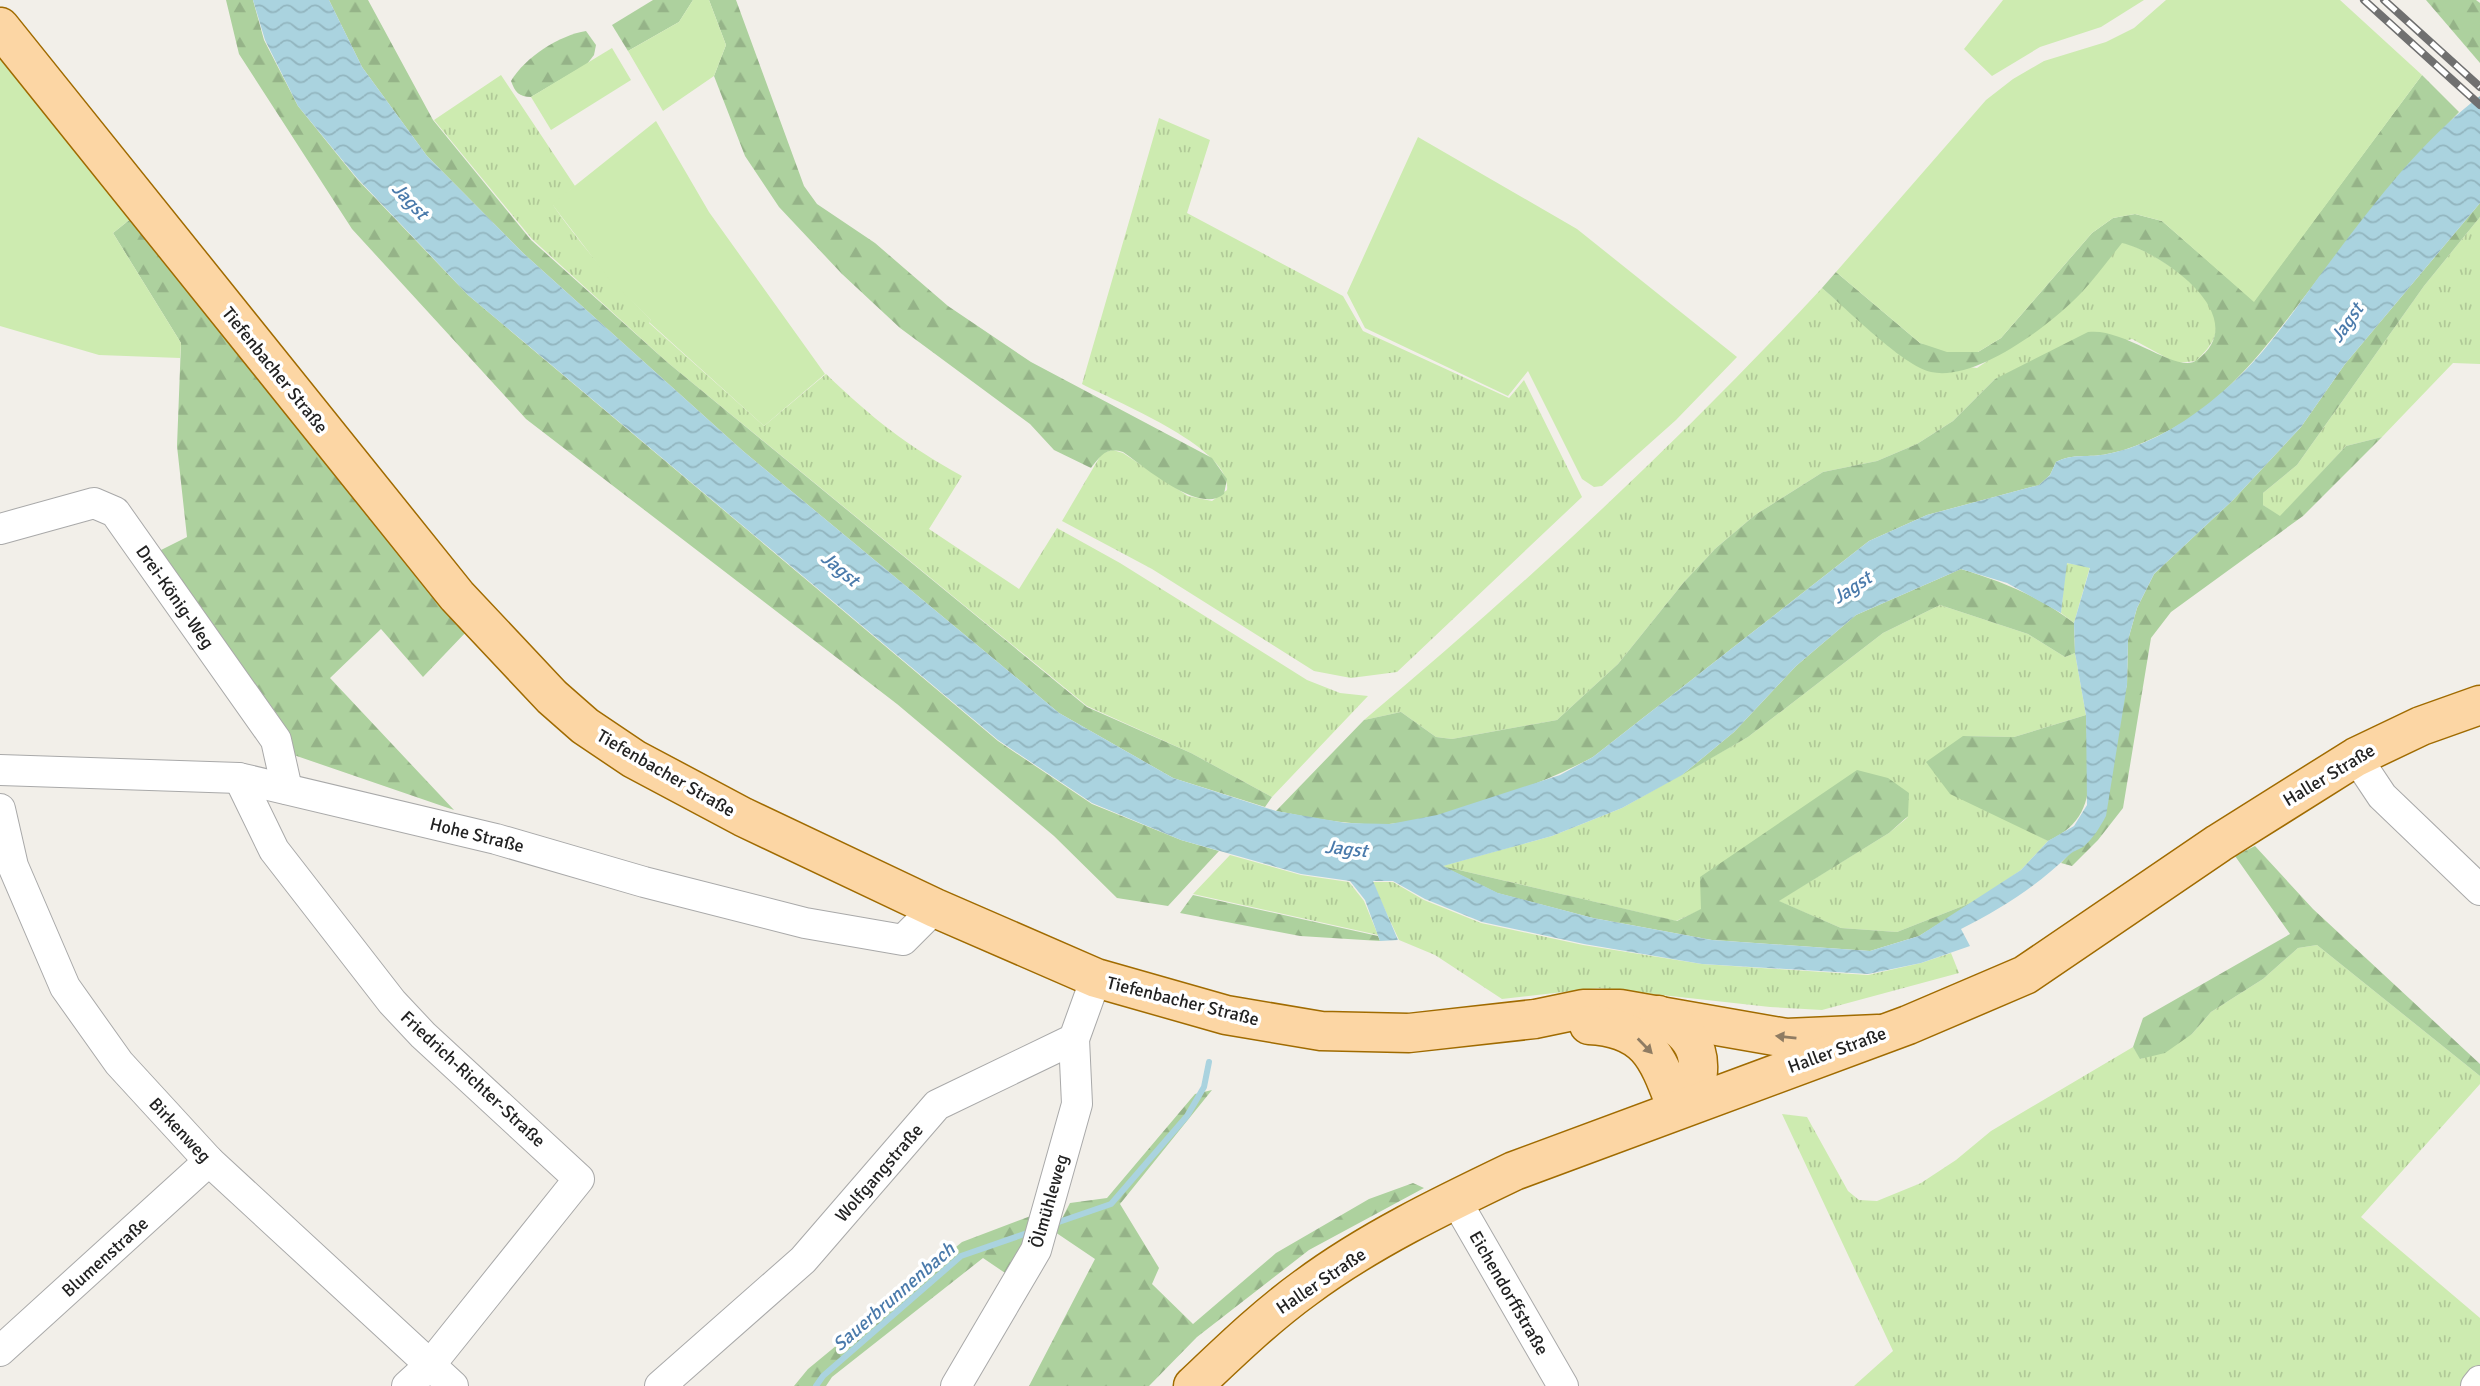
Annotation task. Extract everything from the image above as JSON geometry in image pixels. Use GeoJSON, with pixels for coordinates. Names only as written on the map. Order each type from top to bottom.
{"type":"FeatureCollection","features":[{"type":"Feature","properties":{"kind":"main road","name":"Tiefenbacher Straße"},"geometry":{"type":"LineString","coordinates":[[0,27],[457,596],[552,696],[585,726],[634,759],[743,817],[935,908],[1096,978],[1226,1015],[1321,1031],[1409,1033],[1535,1019],[1583,1009],[1656,1014],[1786,1038],[1878,1034]]}},
{"type":"Feature","properties":{"kind":"main road","name":"Haller Straße"},"geometry":{"type":"LineString","coordinates":[[1193,1386],[1306,1287],[1455,1199],[1525,1167],[1972,1000],[2025,975],[2219,843],[2356,757],[2421,726],[2480,705]]}},
{"type":"Feature","properties":{"kind":"main road"},"geometry":{"type":"LineString","coordinates":[[1656,1014],[1674,1023],[1694,1046],[1700,1069],[1684,1107]]}},
{"type":"Feature","properties":{"kind":"main road","name":"Tiefenbacher Straße"},"geometry":{"type":"LineString","coordinates":[[1535,1019],[1612,1026],[1631,1032],[1657,1058],[1684,1107]]}},
{"type":"Feature","properties":{"kind":"street","name":"Drei-König-Weg"},"geometry":{"type":"LineString","coordinates":[[0,529],[94,503],[116,512],[276,740],[287,789]]}},
{"type":"Feature","properties":{"kind":"street"},"geometry":{"type":"LineString","coordinates":[[2356,757],[2382,796],[2480,890]]}},
{"type":"Feature","properties":{"kind":"street","name":"Hohe Straße"},"geometry":{"type":"LineString","coordinates":[[0,770],[239,778],[496,839],[644,882],[805,923],[903,940],[935,908]]}},
{"type":"Feature","properties":{"kind":"street","name":"Friedrich-Richter-Straße"},"geometry":{"type":"LineString","coordinates":[[239,778],[274,850],[392,1002],[423,1035],[579,1178],[430,1365]]}},
{"type":"Feature","properties":{"kind":"street","name":"Birkenweg"},"geometry":{"type":"LineString","coordinates":[[0,808],[13,866],[65,987],[118,1063],[209,1161],[453,1386]]}},
{"type":"Feature","properties":{"kind":"street"},"geometry":{"type":"LineString","coordinates":[[1074,1039],[1096,978]]}},
{"type":"Feature","properties":{"kind":"street","name":"Wolfgangstraße"},"geometry":{"type":"LineString","coordinates":[[660,1386],[803,1260],[937,1105],[1074,1039]]}},
{"type":"Feature","properties":{"kind":"street","name":"Ölmühleweg"},"geometry":{"type":"LineString","coordinates":[[956,1386],[1036,1250],[1077,1104],[1074,1039]]}},
{"type":"Feature","properties":{"kind":"street","name":"Blumenstraße"},"geometry":{"type":"LineString","coordinates":[[0,1351],[209,1161]]}},
{"type":"Feature","properties":{"kind":"street","name":"Eichendorffstraße"},"geometry":{"type":"LineString","coordinates":[[1455,1199],[1563,1386]]}},
{"type":"Feature","properties":{"kind":"street"},"geometry":{"type":"LineString","coordinates":[[407,1386],[430,1365]]}},
{"type":"Feature","properties":{"kind":"street"},"geometry":{"type":"LineString","coordinates":[[2476,1386],[2480,1381]]}},
{"type":"Feature","properties":{"kind":"green space"},"geometry":{"type":"Polygon","coordinates":[[[226,0],[253,0],[264,40],[298,106],[357,179],[468,295],[998,741],[1092,804],[1181,840],[1219,851],[1168,906],[1117,898],[1054,836],[897,704],[526,419],[352,229],[239,54],[226,0]]]}},
{"type":"Feature","properties":{"kind":"green space"},"geometry":{"type":"Polygon","coordinates":[[[329,0],[368,0],[433,120],[531,240],[667,362],[1087,707],[1191,753],[1272,797],[1265,807],[1173,778],[1059,713],[743,451],[523,253],[427,156],[362,67],[329,0]]]}},
{"type":"Feature","properties":{"kind":"green space"},"geometry":{"type":"Polygon","coordinates":[[[653,0],[693,0],[679,22],[628,51],[612,25],[653,0]]]}},
{"type":"Feature","properties":{"kind":"green space"},"geometry":{"type":"Polygon","coordinates":[[[693,0],[709,0],[726,45],[714,76],[663,111],[628,51],[679,22],[693,0]]]}},
{"type":"Feature","properties":{"kind":"green space"},"geometry":{"type":"Polygon","coordinates":[[[709,0],[736,0],[804,186],[817,204],[875,243],[948,306],[1031,362],[1212,458],[1227,479],[1224,494],[1213,499],[1187,494],[1123,452],[1104,453],[1091,468],[1054,450],[1030,424],[900,328],[842,274],[779,207],[745,156],[714,76],[726,45],[709,0]]]}},
{"type":"Feature","properties":{"kind":"green space"},"geometry":{"type":"Polygon","coordinates":[[[2003,0],[2144,0],[2101,27],[2040,47],[1992,76],[1964,49],[2003,0]]]}},
{"type":"Feature","properties":{"kind":"green space"},"geometry":{"type":"Polygon","coordinates":[[[2166,0],[2340,0],[2422,75],[2254,302],[2162,221],[2135,214],[2113,218],[2092,233],[2001,338],[1978,352],[1947,352],[1920,343],[1836,272],[1986,100],[2013,79],[2044,61],[2106,42],[2134,28],[2166,0]]]}},
{"type":"Feature","properties":{"kind":"green space"},"geometry":{"type":"Polygon","coordinates":[[[2426,0],[2476,0],[2480,3],[2480,63],[2426,0]]]}},
{"type":"Feature","properties":{"kind":"green space"},"geometry":{"type":"Polygon","coordinates":[[[586,31],[596,45],[594,55],[587,64],[531,97],[520,95],[516,91],[511,81],[534,56],[565,37],[586,31]]]}},
{"type":"Feature","properties":{"kind":"green space"},"geometry":{"type":"Polygon","coordinates":[[[612,48],[631,80],[551,130],[531,97],[612,48]]]}},
{"type":"Feature","properties":{"kind":"green space"},"geometry":{"type":"Polygon","coordinates":[[[0,57],[133,217],[113,233],[181,343],[180,358],[99,355],[0,326],[0,57]]]}},
{"type":"Feature","properties":{"kind":"green space"},"geometry":{"type":"Polygon","coordinates":[[[501,75],[575,186],[553,205],[564,221],[599,265],[651,320],[649,323],[764,426],[826,374],[891,430],[962,476],[929,529],[1019,589],[1057,528],[1120,563],[1307,680],[1340,693],[1368,696],[1272,797],[1191,753],[1087,706],[667,362],[532,239],[434,120],[501,75]]]}},
{"type":"Feature","properties":{"kind":"green space"},"geometry":{"type":"Polygon","coordinates":[[[2422,75],[2459,112],[2380,201],[2237,379],[2189,419],[2162,434],[2114,453],[2056,462],[2050,475],[2039,485],[1927,515],[1869,541],[1593,757],[1547,779],[1494,800],[1438,816],[1389,824],[1346,823],[1276,811],[1364,720],[1401,712],[1436,737],[1452,739],[1557,720],[1618,664],[1684,582],[1716,548],[1755,515],[1823,472],[1877,461],[1917,444],[1953,421],[1995,379],[2088,332],[2118,336],[2164,356],[2188,363],[2197,360],[2212,343],[2215,325],[2209,306],[2196,289],[2178,273],[2158,259],[2122,243],[2082,292],[2033,334],[1991,360],[1949,373],[1931,372],[1891,348],[1822,288],[1836,272],[1920,343],[1978,352],[2001,338],[2092,233],[2113,218],[2135,214],[2162,221],[2254,301],[2422,75]]]}},
{"type":"Feature","properties":{"kind":"green space"},"geometry":{"type":"Polygon","coordinates":[[[1159,118],[1210,140],[1187,213],[1343,296],[1363,331],[1509,398],[1524,380],[1582,497],[1397,672],[1351,678],[1314,671],[1152,569],[1062,521],[1102,453],[1113,450],[1123,453],[1188,496],[1212,501],[1227,490],[1224,474],[1211,458],[1192,442],[1144,414],[1082,384],[1159,118]]]}},
{"type":"Feature","properties":{"kind":"green space"},"geometry":{"type":"Polygon","coordinates":[[[656,121],[709,212],[825,374],[764,426],[649,322],[651,320],[610,280],[552,204],[656,121]]]}},
{"type":"Feature","properties":{"kind":"green space"},"geometry":{"type":"Polygon","coordinates":[[[1418,137],[1577,229],[1737,357],[1676,420],[1602,486],[1594,487],[1582,479],[1528,371],[1508,396],[1365,328],[1347,293],[1418,137]]]}},
{"type":"Feature","properties":{"kind":"green space"},"geometry":{"type":"Polygon","coordinates":[[[2480,203],[2480,217],[2424,286],[2297,465],[2263,493],[2263,505],[2280,516],[2346,446],[2382,437],[2303,516],[2171,612],[2151,638],[2123,808],[2098,840],[2072,866],[2061,863],[2071,852],[2083,846],[2127,685],[2128,640],[2137,608],[2154,574],[2233,500],[2301,427],[2345,364],[2480,203]]]}},
{"type":"Feature","properties":{"kind":"green space"},"geometry":{"type":"Polygon","coordinates":[[[133,217],[466,632],[423,677],[381,629],[330,678],[454,810],[285,752],[279,717],[159,551],[187,537],[177,446],[181,343],[113,233],[133,217]]]}},
{"type":"Feature","properties":{"kind":"green space"},"geometry":{"type":"Polygon","coordinates":[[[2480,217],[2480,364],[2453,363],[2382,437],[2346,446],[2280,517],[2263,505],[2263,493],[2297,465],[2424,286],[2480,217]]]}},
{"type":"Feature","properties":{"kind":"green space"},"geometry":{"type":"Polygon","coordinates":[[[2122,242],[2151,254],[2168,265],[2199,291],[2210,305],[2216,320],[2215,335],[2210,346],[2196,361],[2176,363],[2132,339],[1995,379],[1953,421],[1917,444],[1877,461],[1823,472],[1755,515],[1716,548],[1684,582],[1618,664],[1557,720],[1452,739],[1436,737],[1401,712],[1364,720],[1600,511],[1713,401],[1822,288],[1906,359],[1977,368],[2065,308],[2122,242]]]}},
{"type":"Feature","properties":{"kind":"green space"},"geometry":{"type":"Polygon","coordinates":[[[2066,563],[2090,567],[2074,623],[2061,613],[2066,563]]]}},
{"type":"Feature","properties":{"kind":"green space"},"geometry":{"type":"Polygon","coordinates":[[[1961,569],[2020,591],[2074,623],[2075,653],[2065,657],[2028,634],[1940,605],[1883,633],[1748,737],[1682,775],[1734,732],[1796,666],[1856,615],[1961,569]]]}},
{"type":"Feature","properties":{"kind":"green space"},"geometry":{"type":"Polygon","coordinates":[[[1940,605],[2028,634],[2065,657],[2075,653],[2086,715],[2014,737],[1963,736],[2010,820],[2048,841],[2021,870],[1978,900],[1897,932],[1841,928],[1778,901],[1889,833],[1908,817],[1676,921],[1442,866],[1552,836],[1622,808],[1748,737],[1883,633],[1940,605]]]}},
{"type":"Feature","properties":{"kind":"green space"},"geometry":{"type":"Polygon","coordinates":[[[2086,715],[2089,771],[2085,804],[2078,818],[2066,831],[2048,841],[1950,794],[1926,762],[1963,736],[2014,737],[2086,715]]]}},
{"type":"Feature","properties":{"kind":"green space"},"geometry":{"type":"Polygon","coordinates":[[[1857,770],[1888,778],[1909,793],[1908,816],[1889,833],[1779,901],[1841,928],[1897,932],[1978,900],[1919,936],[1870,951],[1712,940],[1593,918],[1497,893],[1442,866],[1677,921],[1701,909],[1700,877],[1857,770]]]}},
{"type":"Feature","properties":{"kind":"green space"},"geometry":{"type":"Polygon","coordinates":[[[2255,846],[2313,909],[2480,1064],[2480,1076],[2317,945],[2298,948],[2263,979],[2211,1012],[2192,1034],[2165,1053],[2140,1059],[2133,1047],[2143,1018],[2290,934],[2235,856],[2255,846]]]}},
{"type":"Feature","properties":{"kind":"green space"},"geometry":{"type":"Polygon","coordinates":[[[1230,855],[1301,875],[1349,882],[1364,901],[1378,935],[1193,894],[1230,855]]]}},
{"type":"Feature","properties":{"kind":"green space"},"geometry":{"type":"Polygon","coordinates":[[[1372,882],[1393,882],[1424,900],[1481,923],[1583,945],[1702,964],[1868,975],[1951,953],[1959,973],[1822,1010],[1598,988],[1502,999],[1435,955],[1399,940],[1372,882]]]}},
{"type":"Feature","properties":{"kind":"green space"},"geometry":{"type":"Polygon","coordinates":[[[1193,895],[1378,936],[1380,941],[1300,936],[1180,913],[1193,895]]]}},
{"type":"Feature","properties":{"kind":"green space"},"geometry":{"type":"Polygon","coordinates":[[[2317,945],[2480,1076],[2480,1084],[2361,1217],[2480,1318],[2480,1381],[2476,1386],[1854,1386],[1893,1351],[1782,1114],[1807,1117],[1848,1191],[1859,1200],[1877,1201],[1921,1183],[1956,1160],[1991,1131],[2133,1047],[2141,1059],[2192,1034],[2211,1012],[2263,979],[2298,948],[2317,945]]]}},
{"type":"Feature","properties":{"kind":"green space"},"geometry":{"type":"Polygon","coordinates":[[[1212,1090],[1120,1204],[1159,1268],[1152,1284],[1193,1324],[1276,1253],[1369,1199],[1413,1183],[1424,1188],[1309,1250],[1197,1337],[1149,1386],[1029,1386],[1095,1259],[1055,1232],[1070,1203],[1107,1198],[1195,1094],[1212,1090]]]}},
{"type":"Feature","properties":{"kind":"green space"},"geometry":{"type":"Polygon","coordinates":[[[1036,1214],[1011,1277],[983,1258],[832,1377],[826,1386],[794,1386],[808,1369],[962,1242],[1036,1214]]]}},
{"type":"Feature","properties":{"kind":"water","name":"Jagst"},"geometry":{"type":"Polygon","coordinates":[[[253,0],[329,0],[362,67],[427,156],[523,253],[743,451],[1059,713],[1173,778],[1276,811],[1346,823],[1390,824],[1437,815],[1560,775],[1593,757],[1869,541],[1927,515],[2039,485],[2050,475],[2056,462],[2062,459],[2122,451],[2178,425],[2230,385],[2258,357],[2393,181],[2435,136],[2480,96],[2480,203],[2345,364],[2301,427],[2233,500],[2154,574],[2137,608],[2128,640],[2127,685],[2106,816],[2083,847],[2018,896],[1961,929],[1970,946],[1921,963],[1868,974],[1702,964],[1584,944],[1482,922],[1425,899],[1393,881],[1373,881],[1398,940],[1380,941],[1365,900],[1350,881],[1301,874],[1181,840],[1092,803],[998,740],[468,295],[357,178],[298,106],[265,40],[253,0]],[[2067,563],[2061,613],[2007,583],[1961,569],[1856,615],[1796,666],[1734,732],[1682,775],[1622,808],[1552,836],[1443,866],[1498,893],[1593,918],[1712,940],[1870,951],[1919,936],[2021,870],[2048,841],[2074,826],[2087,805],[2086,715],[2075,653],[2074,623],[2090,568],[2067,563]]]}},
{"type":"Feature","properties":{"kind":"waterway","name":"Sauerbrunnenbach"},"geometry":{"type":"LineString","coordinates":[[1053,1224],[1111,1204],[1187,1116],[1204,1087],[1209,1062]]}},
{"type":"Feature","properties":{"kind":"waterway","name":"Sauerbrunnenbach"},"geometry":{"type":"LineString","coordinates":[[816,1386],[823,1376],[961,1256],[1033,1231]]}},
{"type":"Feature","properties":{"kind":"railway"},"geometry":{"type":"LineString","coordinates":[[2364,0],[2480,105]]}},
{"type":"Feature","properties":{"kind":"railway"},"geometry":{"type":"LineString","coordinates":[[2384,0],[2480,87]]}}]}
